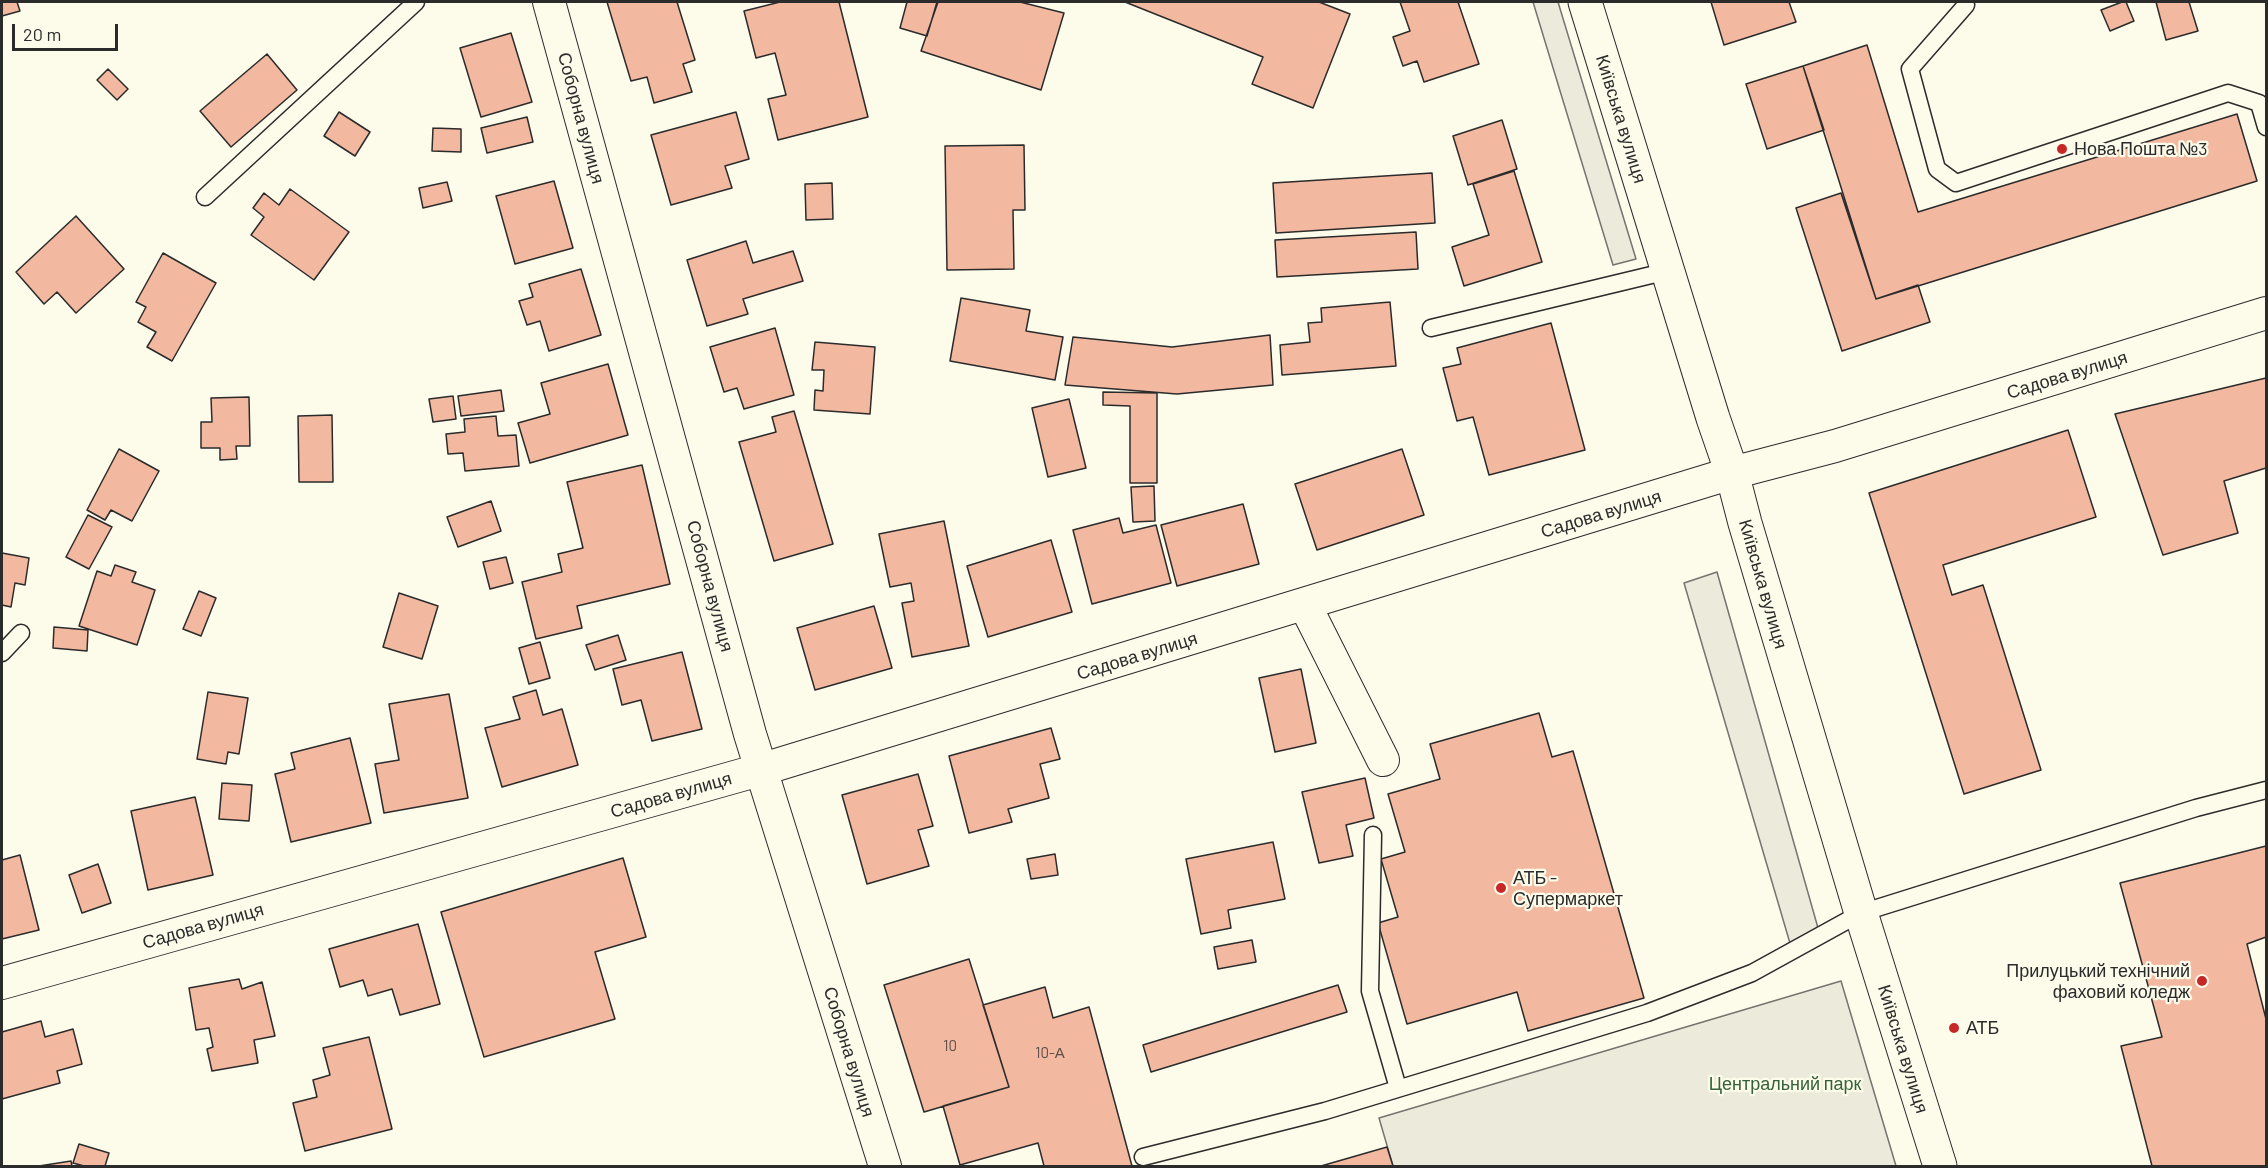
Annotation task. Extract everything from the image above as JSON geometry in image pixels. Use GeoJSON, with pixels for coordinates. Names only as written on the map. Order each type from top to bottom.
{"type":"FeatureCollection","features":[{"type":"Feature","properties":{"kind":"main road","name":"Київська вулиця"},"geometry":{"type":"LineString","coordinates":[[1585,2],[1732,473],[1748,535],[1861,913],[1940,1167]]}},
{"type":"Feature","properties":{"kind":"street","name":"Соборна вулиця"},"geometry":{"type":"LineString","coordinates":[[549,2],[750,734],[763,769],[885,1167]]}},
{"type":"Feature","properties":{"kind":"street","name":"Садова вулиця"},"geometry":{"type":"LineString","coordinates":[[2,983],[763,769],[1732,473],[1835,446],[2266,313]]}},
{"type":"Feature","properties":{"kind":"street"},"geometry":{"type":"LineString","coordinates":[[1305,605],[1383,760]]}},
{"type":"Feature","properties":{"kind":"lane"},"geometry":{"type":"LineString","coordinates":[[205,197],[416,2]]}},
{"type":"Feature","properties":{"kind":"lane"},"geometry":{"type":"LineString","coordinates":[[1966,5],[1911,69],[1937,169],[1956,183],[2228,93],[2259,103],[2266,128]]}},
{"type":"Feature","properties":{"kind":"lane"},"geometry":{"type":"LineString","coordinates":[[1431,328],[1668,271]]}},
{"type":"Feature","properties":{"kind":"lane"},"geometry":{"type":"LineString","coordinates":[[2,653],[21,633]]}},
{"type":"Feature","properties":{"kind":"lane"},"geometry":{"type":"LineString","coordinates":[[1143,1157],[1325,1111],[1647,1013],[1752,973],[1861,913],[2196,808],[2266,789]]}},
{"type":"Feature","properties":{"kind":"lane"},"geometry":{"type":"LineString","coordinates":[[1373,835],[1370,991],[1398,1088]]}},
{"type":"Feature","properties":{"kind":"green space","name":"Центральний парк"},"geometry":{"type":"Polygon","coordinates":[[[1841,981],[1896,1166],[1393,1166],[1379,1118],[1841,981]]]}},
{"type":"Feature","properties":{"kind":"shaded area"},"geometry":{"type":"Polygon","coordinates":[[[1533,2],[1558,2],[1636,259],[1613,265],[1533,2]]]}},
{"type":"Feature","properties":{"kind":"shaded area"},"geometry":{"type":"Polygon","coordinates":[[[1717,572],[1820,935],[1792,950],[1684,583],[1717,572]]]}},
{"type":"Feature","properties":{"kind":"building"},"geometry":{"type":"Polygon","coordinates":[[[2,2],[17,2],[20,11],[2,16],[2,2]]]}},
{"type":"Feature","properties":{"kind":"building"},"geometry":{"type":"Polygon","coordinates":[[[607,2],[677,2],[695,60],[683,64],[692,92],[654,103],[647,77],[631,81],[607,2]]]}},
{"type":"Feature","properties":{"kind":"building"},"geometry":{"type":"Polygon","coordinates":[[[780,2],[839,2],[868,117],[778,140],[768,99],[786,95],[775,53],[756,58],[744,11],[780,2]]]}},
{"type":"Feature","properties":{"kind":"building"},"geometry":{"type":"Polygon","coordinates":[[[907,2],[937,2],[927,36],[900,28],[907,2]]]}},
{"type":"Feature","properties":{"kind":"building"},"geometry":{"type":"Polygon","coordinates":[[[938,2],[1020,2],[1064,13],[1041,90],[921,51],[938,2]]]}},
{"type":"Feature","properties":{"kind":"building"},"geometry":{"type":"Polygon","coordinates":[[[1125,2],[1319,2],[1350,14],[1313,108],[1252,84],[1263,57],[1125,2]]]}},
{"type":"Feature","properties":{"kind":"building"},"geometry":{"type":"Polygon","coordinates":[[[1400,2],[1458,2],[1479,64],[1424,82],[1417,61],[1403,66],[1393,37],[1410,31],[1400,2]]]}},
{"type":"Feature","properties":{"kind":"building"},"geometry":{"type":"Polygon","coordinates":[[[1711,2],[1789,2],[1796,22],[1724,45],[1711,2]]]}},
{"type":"Feature","properties":{"kind":"building"},"geometry":{"type":"Polygon","coordinates":[[[2126,2],[2134,21],[2110,31],[2101,10],[2126,2]]]}},
{"type":"Feature","properties":{"kind":"building"},"geometry":{"type":"Polygon","coordinates":[[[2156,2],[2189,2],[2198,31],[2166,40],[2156,2]]]}},
{"type":"Feature","properties":{"kind":"building"},"geometry":{"type":"Polygon","coordinates":[[[511,33],[532,102],[481,117],[460,48],[511,33]]]}},
{"type":"Feature","properties":{"kind":"building"},"geometry":{"type":"Polygon","coordinates":[[[1867,45],[1918,212],[2237,114],[2257,181],[1876,299],[1803,66],[1867,45]]]}},
{"type":"Feature","properties":{"kind":"building"},"geometry":{"type":"Polygon","coordinates":[[[267,54],[297,90],[231,147],[200,111],[267,54]]]}},
{"type":"Feature","properties":{"kind":"building"},"geometry":{"type":"Polygon","coordinates":[[[1803,66],[1824,130],[1767,149],[1746,84],[1803,66]]]}},
{"type":"Feature","properties":{"kind":"building"},"geometry":{"type":"Polygon","coordinates":[[[108,69],[128,89],[117,100],[97,80],[108,69]]]}},
{"type":"Feature","properties":{"kind":"building"},"geometry":{"type":"Polygon","coordinates":[[[339,112],[370,132],[355,156],[324,136],[339,112]]]}},
{"type":"Feature","properties":{"kind":"building"},"geometry":{"type":"Polygon","coordinates":[[[736,112],[749,159],[725,166],[732,188],[671,205],[651,135],[736,112]]]}},
{"type":"Feature","properties":{"kind":"building"},"geometry":{"type":"Polygon","coordinates":[[[527,117],[533,142],[487,153],[481,128],[527,117]]]}},
{"type":"Feature","properties":{"kind":"building"},"geometry":{"type":"Polygon","coordinates":[[[1502,120],[1517,169],[1468,185],[1453,136],[1502,120]]]}},
{"type":"Feature","properties":{"kind":"building"},"geometry":{"type":"Polygon","coordinates":[[[433,128],[461,129],[461,152],[432,151],[433,128]]]}},
{"type":"Feature","properties":{"kind":"building"},"geometry":{"type":"Polygon","coordinates":[[[1024,145],[1025,210],[1013,210],[1014,269],[947,270],[945,146],[1024,145]]]}},
{"type":"Feature","properties":{"kind":"building"},"geometry":{"type":"Polygon","coordinates":[[[1514,171],[1542,262],[1464,286],[1452,247],[1489,235],[1473,184],[1514,171]]]}},
{"type":"Feature","properties":{"kind":"building"},"geometry":{"type":"Polygon","coordinates":[[[1432,173],[1435,223],[1276,233],[1273,183],[1432,173]]]}},
{"type":"Feature","properties":{"kind":"building"},"geometry":{"type":"Polygon","coordinates":[[[554,181],[573,248],[515,264],[496,196],[554,181]]]}},
{"type":"Feature","properties":{"kind":"building"},"geometry":{"type":"Polygon","coordinates":[[[447,182],[452,201],[423,208],[419,188],[447,182]]]}},
{"type":"Feature","properties":{"kind":"building"},"geometry":{"type":"Polygon","coordinates":[[[832,183],[833,219],[806,220],[805,184],[832,183]]]}},
{"type":"Feature","properties":{"kind":"building"},"geometry":{"type":"Polygon","coordinates":[[[290,189],[349,232],[314,280],[251,235],[264,217],[253,208],[264,193],[279,205],[290,189]]]}},
{"type":"Feature","properties":{"kind":"building"},"geometry":{"type":"Polygon","coordinates":[[[1841,193],[1876,299],[1918,285],[1930,322],[1842,351],[1796,208],[1841,193]]]}},
{"type":"Feature","properties":{"kind":"building"},"geometry":{"type":"Polygon","coordinates":[[[76,216],[124,269],[76,313],[57,292],[44,304],[16,272],[76,216]]]}},
{"type":"Feature","properties":{"kind":"building"},"geometry":{"type":"Polygon","coordinates":[[[1416,232],[1418,269],[1277,277],[1275,240],[1416,232]]]}},
{"type":"Feature","properties":{"kind":"building"},"geometry":{"type":"Polygon","coordinates":[[[746,241],[753,263],[793,251],[803,281],[743,299],[748,314],[707,326],[687,260],[746,241]]]}},
{"type":"Feature","properties":{"kind":"building"},"geometry":{"type":"Polygon","coordinates":[[[163,253],[216,283],[172,361],[147,347],[156,332],[138,322],[146,307],[136,302],[163,253]]]}},
{"type":"Feature","properties":{"kind":"building"},"geometry":{"type":"Polygon","coordinates":[[[581,269],[601,335],[549,351],[540,321],[527,325],[519,301],[533,297],[529,284],[581,269]]]}},
{"type":"Feature","properties":{"kind":"building"},"geometry":{"type":"Polygon","coordinates":[[[961,298],[1030,310],[1026,331],[1063,337],[1055,380],[950,361],[961,298]]]}},
{"type":"Feature","properties":{"kind":"building"},"geometry":{"type":"Polygon","coordinates":[[[1390,302],[1396,366],[1282,375],[1280,345],[1310,342],[1308,323],[1322,322],[1321,308],[1390,302]]]}},
{"type":"Feature","properties":{"kind":"building"},"geometry":{"type":"Polygon","coordinates":[[[1551,323],[1585,450],[1489,475],[1473,417],[1457,421],[1443,368],[1461,364],[1457,348],[1551,323]]]}},
{"type":"Feature","properties":{"kind":"building"},"geometry":{"type":"Polygon","coordinates":[[[775,328],[794,395],[744,409],[737,388],[724,392],[710,347],[775,328]]]}},
{"type":"Feature","properties":{"kind":"building"},"geometry":{"type":"Polygon","coordinates":[[[1270,335],[1273,385],[1177,394],[1065,385],[1073,337],[1172,347],[1270,335]]]}},
{"type":"Feature","properties":{"kind":"building"},"geometry":{"type":"Polygon","coordinates":[[[815,342],[875,347],[870,414],[814,410],[815,390],[823,391],[824,370],[812,370],[815,342]]]}},
{"type":"Feature","properties":{"kind":"building"},"geometry":{"type":"Polygon","coordinates":[[[608,364],[628,435],[530,463],[518,423],[550,414],[541,383],[608,364]]]}},
{"type":"Feature","properties":{"kind":"building"},"geometry":{"type":"Polygon","coordinates":[[[2266,378],[2266,468],[2224,481],[2238,533],[2163,555],[2115,414],[2266,378]]]}},
{"type":"Feature","properties":{"kind":"building"},"geometry":{"type":"Polygon","coordinates":[[[501,390],[504,411],[461,416],[458,396],[501,390]]]}},
{"type":"Feature","properties":{"kind":"building"},"geometry":{"type":"Polygon","coordinates":[[[1103,392],[1157,393],[1157,483],[1130,483],[1130,406],[1103,405],[1103,392]]]}},
{"type":"Feature","properties":{"kind":"building"},"geometry":{"type":"Polygon","coordinates":[[[453,396],[456,419],[433,422],[429,399],[453,396]]]}},
{"type":"Feature","properties":{"kind":"building"},"geometry":{"type":"Polygon","coordinates":[[[249,397],[250,446],[236,446],[237,459],[220,460],[220,448],[201,448],[201,422],[212,422],[211,398],[249,397]]]}},
{"type":"Feature","properties":{"kind":"building"},"geometry":{"type":"Polygon","coordinates":[[[1069,399],[1086,468],[1048,477],[1032,408],[1069,399]]]}},
{"type":"Feature","properties":{"kind":"building"},"geometry":{"type":"Polygon","coordinates":[[[794,411],[833,544],[774,561],[739,442],[776,432],[772,417],[794,411]]]}},
{"type":"Feature","properties":{"kind":"building"},"geometry":{"type":"Polygon","coordinates":[[[332,415],[333,482],[299,482],[298,416],[332,415]]]}},
{"type":"Feature","properties":{"kind":"building"},"geometry":{"type":"Polygon","coordinates":[[[496,416],[498,436],[516,435],[519,466],[465,471],[463,453],[448,454],[446,434],[465,432],[464,419],[496,416]]]}},
{"type":"Feature","properties":{"kind":"building"},"geometry":{"type":"Polygon","coordinates":[[[2068,430],[2096,517],[1943,565],[1952,595],[1983,585],[2041,770],[1964,794],[1869,493],[2068,430]]]}},
{"type":"Feature","properties":{"kind":"building"},"geometry":{"type":"Polygon","coordinates":[[[119,449],[159,471],[132,521],[111,510],[105,520],[87,510],[119,449]]]}},
{"type":"Feature","properties":{"kind":"building"},"geometry":{"type":"Polygon","coordinates":[[[1402,449],[1424,515],[1317,550],[1295,484],[1402,449]]]}},
{"type":"Feature","properties":{"kind":"building"},"geometry":{"type":"Polygon","coordinates":[[[642,465],[670,584],[577,606],[582,628],[536,639],[522,582],[562,572],[558,554],[583,548],[567,482],[642,465]]]}},
{"type":"Feature","properties":{"kind":"building"},"geometry":{"type":"Polygon","coordinates":[[[1154,486],[1155,521],[1133,522],[1131,487],[1154,486]]]}},
{"type":"Feature","properties":{"kind":"building"},"geometry":{"type":"Polygon","coordinates":[[[491,501],[501,531],[458,547],[447,517],[491,501]]]}},
{"type":"Feature","properties":{"kind":"building"},"geometry":{"type":"Polygon","coordinates":[[[1243,504],[1259,564],[1177,586],[1161,525],[1243,504]]]}},
{"type":"Feature","properties":{"kind":"building"},"geometry":{"type":"Polygon","coordinates":[[[88,515],[112,527],[89,569],[66,557],[88,515]]]}},
{"type":"Feature","properties":{"kind":"building"},"geometry":{"type":"Polygon","coordinates":[[[1119,518],[1123,533],[1156,525],[1171,583],[1092,604],[1073,530],[1119,518]]]}},
{"type":"Feature","properties":{"kind":"building"},"geometry":{"type":"Polygon","coordinates":[[[944,521],[969,646],[912,657],[902,603],[914,601],[911,583],[890,587],[879,534],[944,521]]]}},
{"type":"Feature","properties":{"kind":"building"},"geometry":{"type":"Polygon","coordinates":[[[1051,540],[1072,612],[988,637],[967,566],[1051,540]]]}},
{"type":"Feature","properties":{"kind":"building"},"geometry":{"type":"Polygon","coordinates":[[[2,553],[29,558],[25,585],[15,583],[11,607],[2,605],[2,553]]]}},
{"type":"Feature","properties":{"kind":"building"},"geometry":{"type":"Polygon","coordinates":[[[506,557],[513,583],[490,589],[483,562],[506,557]]]}},
{"type":"Feature","properties":{"kind":"building"},"geometry":{"type":"Polygon","coordinates":[[[115,565],[136,572],[132,582],[155,590],[137,645],[79,626],[97,571],[111,576],[115,565]]]}},
{"type":"Feature","properties":{"kind":"building"},"geometry":{"type":"Polygon","coordinates":[[[199,591],[216,598],[201,636],[183,629],[199,591]]]}},
{"type":"Feature","properties":{"kind":"building"},"geometry":{"type":"Polygon","coordinates":[[[399,593],[438,606],[422,659],[383,647],[399,593]]]}},
{"type":"Feature","properties":{"kind":"building"},"geometry":{"type":"Polygon","coordinates":[[[874,606],[892,668],[815,690],[797,628],[874,606]]]}},
{"type":"Feature","properties":{"kind":"building"},"geometry":{"type":"Polygon","coordinates":[[[54,627],[88,630],[87,651],[53,648],[54,627]]]}},
{"type":"Feature","properties":{"kind":"building"},"geometry":{"type":"Polygon","coordinates":[[[618,635],[626,660],[595,670],[586,645],[618,635]]]}},
{"type":"Feature","properties":{"kind":"building"},"geometry":{"type":"Polygon","coordinates":[[[540,642],[550,678],[529,684],[519,648],[540,642]]]}},
{"type":"Feature","properties":{"kind":"building"},"geometry":{"type":"Polygon","coordinates":[[[682,652],[702,729],[652,741],[641,700],[622,705],[613,669],[682,652]]]}},
{"type":"Feature","properties":{"kind":"building"},"geometry":{"type":"Polygon","coordinates":[[[1301,669],[1316,743],[1275,752],[1259,678],[1301,669]]]}},
{"type":"Feature","properties":{"kind":"building"},"geometry":{"type":"Polygon","coordinates":[[[536,690],[543,715],[562,709],[578,765],[502,787],[485,728],[520,719],[513,697],[536,690]]]}},
{"type":"Feature","properties":{"kind":"building"},"geometry":{"type":"Polygon","coordinates":[[[208,692],[248,698],[239,754],[228,752],[226,764],[197,759],[208,692]]]}},
{"type":"Feature","properties":{"kind":"building"},"geometry":{"type":"Polygon","coordinates":[[[449,694],[468,798],[384,813],[375,764],[399,760],[389,704],[449,694]]]}},
{"type":"Feature","properties":{"kind":"building","name":"АТБ - Супермаркет"},"geometry":{"type":"Polygon","coordinates":[[[1539,713],[1552,757],[1573,751],[1644,998],[1528,1031],[1517,992],[1407,1024],[1378,923],[1398,917],[1381,859],[1405,852],[1388,794],[1440,779],[1430,744],[1539,713]]]}},
{"type":"Feature","properties":{"kind":"building"},"geometry":{"type":"Polygon","coordinates":[[[1051,728],[1060,759],[1040,764],[1049,798],[1008,809],[1012,822],[969,833],[949,756],[1051,728]]]}},
{"type":"Feature","properties":{"kind":"building"},"geometry":{"type":"Polygon","coordinates":[[[350,738],[371,823],[291,842],[275,774],[295,769],[291,753],[350,738]]]}},
{"type":"Feature","properties":{"kind":"building"},"geometry":{"type":"Polygon","coordinates":[[[918,774],[933,826],[918,830],[929,866],[867,884],[842,795],[918,774]]]}},
{"type":"Feature","properties":{"kind":"building"},"geometry":{"type":"Polygon","coordinates":[[[1365,778],[1374,818],[1346,825],[1353,856],[1319,863],[1302,792],[1365,778]]]}},
{"type":"Feature","properties":{"kind":"building"},"geometry":{"type":"Polygon","coordinates":[[[222,783],[252,785],[249,821],[219,819],[222,783]]]}},
{"type":"Feature","properties":{"kind":"building"},"geometry":{"type":"Polygon","coordinates":[[[195,797],[213,875],[148,890],[131,811],[195,797]]]}},
{"type":"Feature","properties":{"kind":"building"},"geometry":{"type":"Polygon","coordinates":[[[1273,842],[1285,899],[1228,910],[1231,928],[1201,934],[1186,859],[1273,842]]]}},
{"type":"Feature","properties":{"kind":"building","name":"Прилуцький технічний фаховий коледж"},"geometry":{"type":"Polygon","coordinates":[[[2266,846],[2266,937],[2247,944],[2266,1019],[2266,1166],[2152,1166],[2121,1046],[2162,1037],[2120,883],[2266,846]]]}},
{"type":"Feature","properties":{"kind":"building"},"geometry":{"type":"Polygon","coordinates":[[[1055,854],[1058,875],[1031,879],[1027,859],[1055,854]]]}},
{"type":"Feature","properties":{"kind":"building"},"geometry":{"type":"Polygon","coordinates":[[[20,855],[39,930],[2,939],[2,860],[20,855]]]}},
{"type":"Feature","properties":{"kind":"building"},"geometry":{"type":"Polygon","coordinates":[[[623,858],[646,937],[595,952],[615,1019],[484,1057],[441,912],[623,858]]]}},
{"type":"Feature","properties":{"kind":"building"},"geometry":{"type":"Polygon","coordinates":[[[98,864],[111,903],[82,913],[69,875],[98,864]]]}},
{"type":"Feature","properties":{"kind":"building"},"geometry":{"type":"Polygon","coordinates":[[[418,924],[440,1004],[400,1015],[392,989],[368,996],[363,980],[340,987],[329,949],[418,924]]]}},
{"type":"Feature","properties":{"kind":"building"},"geometry":{"type":"Polygon","coordinates":[[[1252,940],[1256,962],[1218,969],[1214,947],[1252,940]]]}},
{"type":"Feature","properties":{"kind":"building"},"geometry":{"type":"Polygon","coordinates":[[[969,959],[1009,1087],[924,1112],[884,985],[969,959]]]}},
{"type":"Feature","properties":{"kind":"building"},"geometry":{"type":"Polygon","coordinates":[[[239,979],[242,989],[262,982],[275,1036],[254,1040],[258,1063],[212,1071],[207,1049],[213,1047],[209,1028],[196,1030],[189,988],[239,979]]]}},
{"type":"Feature","properties":{"kind":"building"},"geometry":{"type":"Polygon","coordinates":[[[1338,985],[1347,1012],[1151,1072],[1143,1045],[1338,985]]]}},
{"type":"Feature","properties":{"kind":"building"},"geometry":{"type":"Polygon","coordinates":[[[1045,987],[1053,1018],[1089,1007],[1132,1166],[1044,1166],[1038,1143],[960,1165],[943,1106],[1009,1087],[983,1005],[1045,987]]]}},
{"type":"Feature","properties":{"kind":"building"},"geometry":{"type":"Polygon","coordinates":[[[41,1021],[45,1037],[73,1029],[82,1064],[57,1071],[60,1083],[2,1099],[2,1032],[41,1021]]]}},
{"type":"Feature","properties":{"kind":"building"},"geometry":{"type":"Polygon","coordinates":[[[369,1037],[392,1129],[305,1151],[293,1103],[317,1097],[313,1080],[330,1075],[323,1048],[369,1037]]]}},
{"type":"Feature","properties":{"kind":"building"},"geometry":{"type":"Polygon","coordinates":[[[79,1144],[109,1153],[105,1166],[84,1166],[73,1163],[79,1144]]]}},
{"type":"Feature","properties":{"kind":"building"},"geometry":{"type":"Polygon","coordinates":[[[1387,1147],[1393,1166],[1321,1166],[1387,1147]]]}},
{"type":"Feature","properties":{"kind":"building"},"geometry":{"type":"Polygon","coordinates":[[[71,1161],[72,1166],[39,1166],[71,1161]]]}},
{"type":"Feature","properties":{"kind":"place","name":"Нова Пошта №3"},"geometry":{"type":"Point","coordinates":[2062,149]}},
{"type":"Feature","properties":{"kind":"place","name":"АТБ - Супермаркет"},"geometry":{"type":"Point","coordinates":[1501,888]}},
{"type":"Feature","properties":{"kind":"place","name":"Прилуцький технічний фаховий коледж"},"geometry":{"type":"Point","coordinates":[2202,981]}},
{"type":"Feature","properties":{"kind":"place","name":"АТБ"},"geometry":{"type":"Point","coordinates":[1954,1028]}}]}
